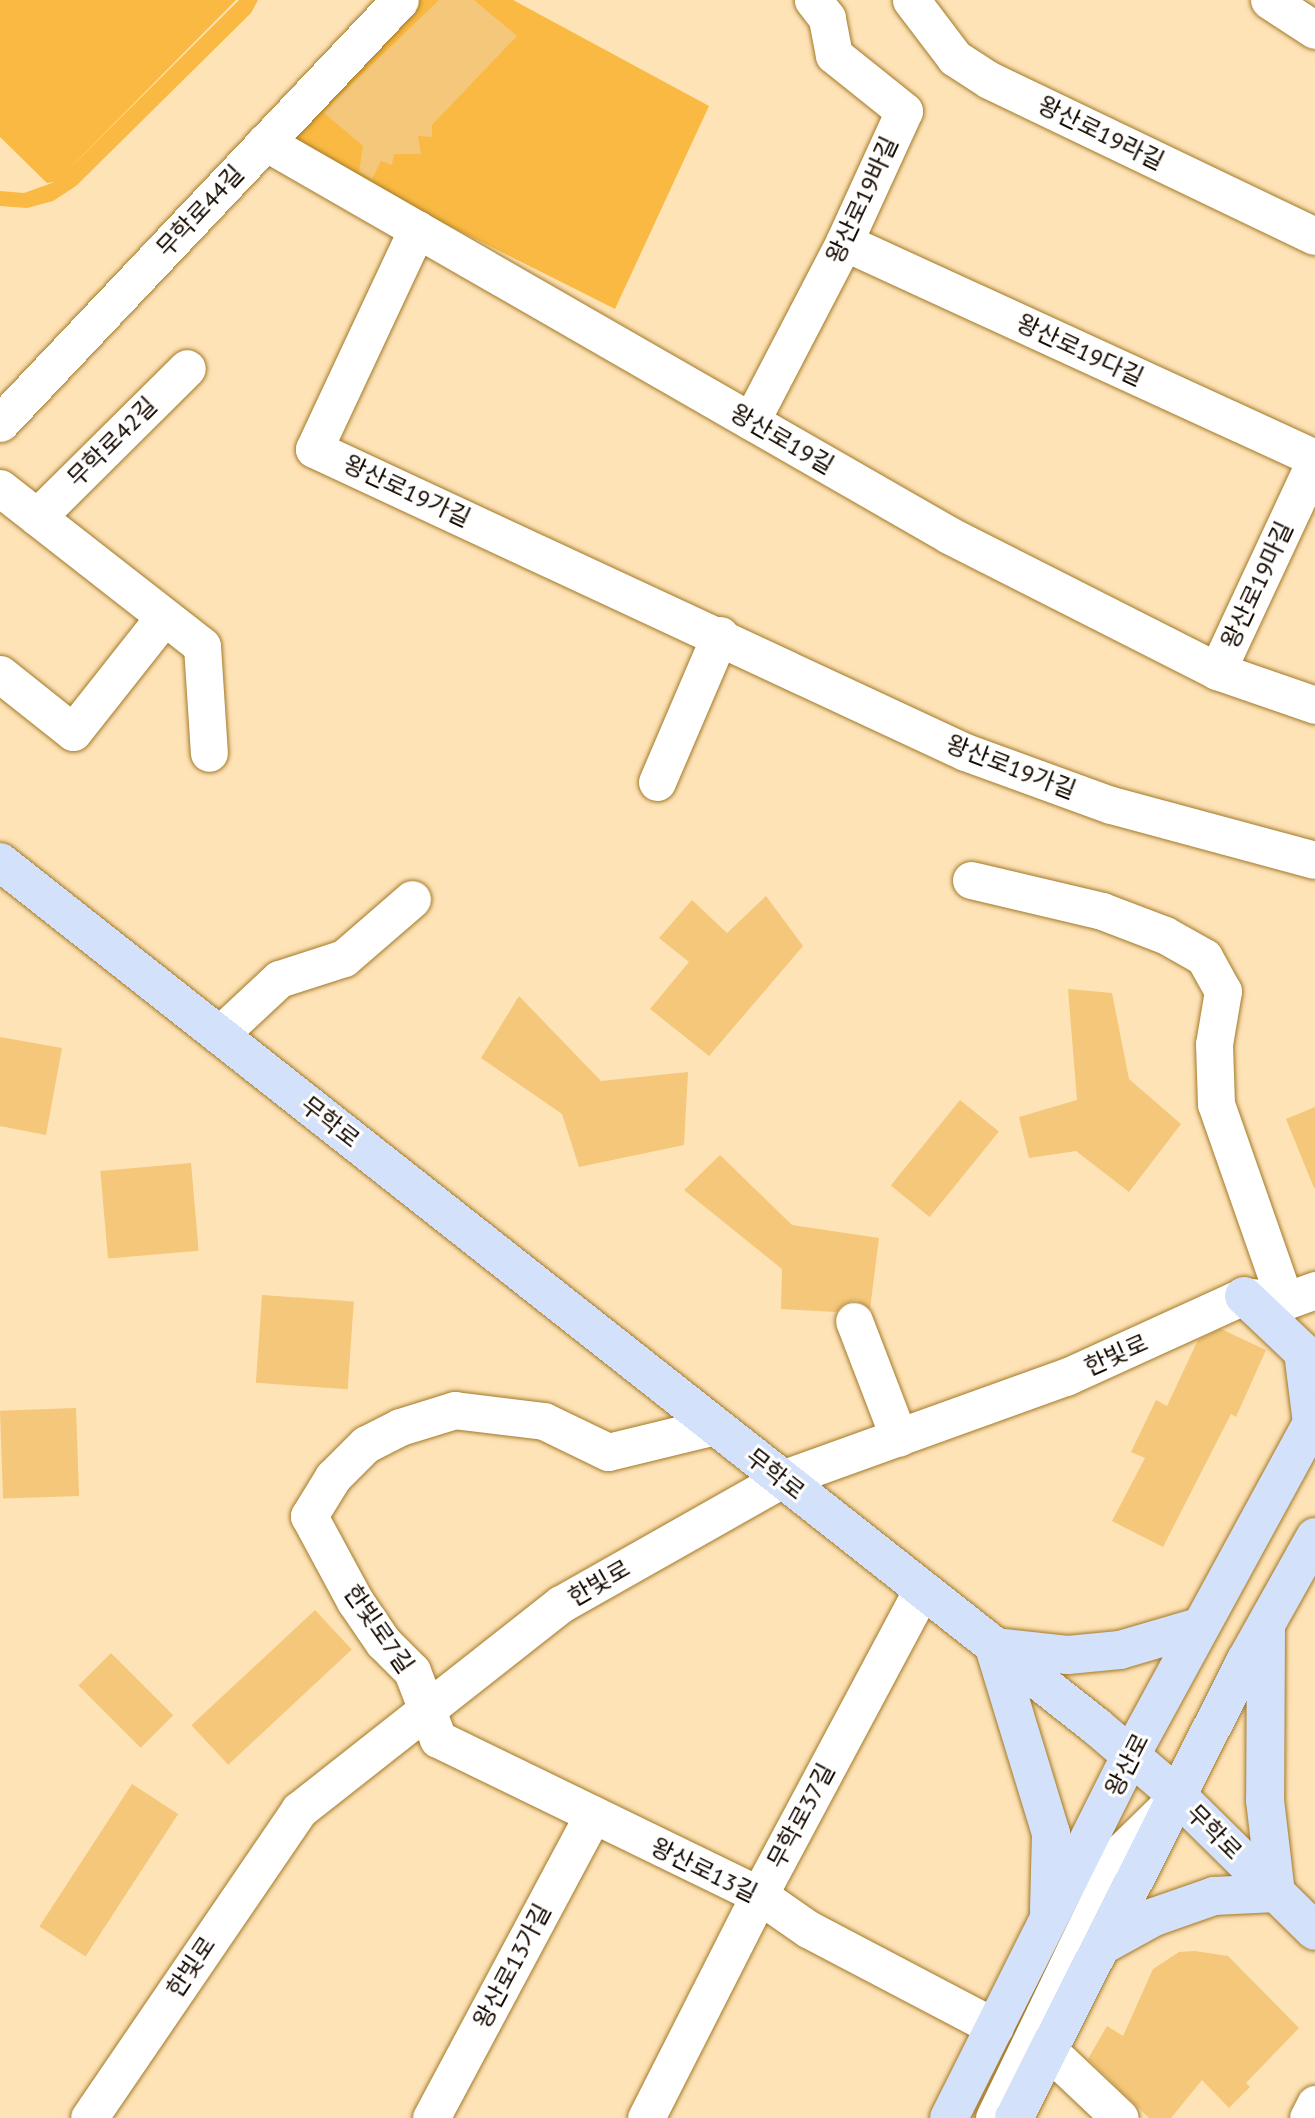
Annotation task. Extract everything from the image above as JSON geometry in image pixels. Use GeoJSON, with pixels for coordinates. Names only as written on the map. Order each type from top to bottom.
{"type":"FeatureCollection","features":[{"type":"Feature","properties":{"kind":"main road","name":"무학로"},"geometry":{"type":"LineString","coordinates":[[0,862],[1131,1755],[1178,1797],[1315,1931]]}},
{"type":"Feature","properties":{"kind":"main road"},"geometry":{"type":"LineString","coordinates":[[1244,1296],[1303,1352],[1314,1420]]}},
{"type":"Feature","properties":{"kind":"main road","name":"왕산로"},"geometry":{"type":"LineString","coordinates":[[949,2118],[1131,1755],[1198,1627],[1314,1420]]}},
{"type":"Feature","properties":{"kind":"main road"},"geometry":{"type":"LineString","coordinates":[[1014,2118],[1266,1625],[1315,1537]]}},
{"type":"Feature","properties":{"kind":"main road"},"geometry":{"type":"LineString","coordinates":[[1103,1945],[1154,1917],[1214,1896],[1276,1893],[1265,1800],[1266,1625]]}},
{"type":"Feature","properties":{"kind":"main road"},"geometry":{"type":"LineString","coordinates":[[1049,1919],[1051,1833],[994,1647],[1068,1655],[1120,1650],[1198,1627]]}},
{"type":"Feature","properties":{"kind":"street","name":"무학로44길"},"geometry":{"type":"LineString","coordinates":[[0,423],[400,0]]}},
{"type":"Feature","properties":{"kind":"street","name":"왕산로19바길"},"geometry":{"type":"LineString","coordinates":[[751,421],[844,242],[904,111],[834,55],[827,18],[813,0]]}},
{"type":"Feature","properties":{"kind":"street","name":"왕산로19라길"},"geometry":{"type":"LineString","coordinates":[[911,0],[955,58],[989,80],[1315,236]]}},
{"type":"Feature","properties":{"kind":"street"},"geometry":{"type":"LineString","coordinates":[[1269,0],[1315,30]]}},
{"type":"Feature","properties":{"kind":"street","name":"왕산로19길"},"geometry":{"type":"LineString","coordinates":[[265,142],[949,535],[1217,671],[1315,705]]}},
{"type":"Feature","properties":{"kind":"street","name":"왕산로19가길"},"geometry":{"type":"LineString","coordinates":[[417,229],[314,449],[720,635],[965,752],[1111,804],[1315,860]]}},
{"type":"Feature","properties":{"kind":"street","name":"왕산로19다길"},"geometry":{"type":"LineString","coordinates":[[844,242],[1315,460]]}},
{"type":"Feature","properties":{"kind":"street","name":"무학로42길"},"geometry":{"type":"LineString","coordinates":[[37,517],[187,368]]}},
{"type":"Feature","properties":{"kind":"street","name":"왕산로19마길"},"geometry":{"type":"LineString","coordinates":[[1217,671],[1315,460]]}},
{"type":"Feature","properties":{"kind":"street"},"geometry":{"type":"LineString","coordinates":[[0,488],[202,646],[209,753]]}},
{"type":"Feature","properties":{"kind":"street"},"geometry":{"type":"LineString","coordinates":[[0,674],[73,732],[163,618]]}},
{"type":"Feature","properties":{"kind":"street"},"geometry":{"type":"LineString","coordinates":[[657,782],[720,635]]}},
{"type":"Feature","properties":{"kind":"street"},"geometry":{"type":"LineString","coordinates":[[971,880],[1102,911],[1165,934],[1204,957],[1223,991],[1214,1044],[1216,1104],[1300,1296],[1244,1296]]}},
{"type":"Feature","properties":{"kind":"street"},"geometry":{"type":"LineString","coordinates":[[219,1035],[278,979],[344,958],[412,899]]}},
{"type":"Feature","properties":{"kind":"street","name":"한빛로"},"geometry":{"type":"LineString","coordinates":[[89,2118],[299,1810],[424,1709],[561,1604],[782,1479],[1066,1377],[1244,1296]]}},
{"type":"Feature","properties":{"kind":"street"},"geometry":{"type":"LineString","coordinates":[[854,1321],[899,1438]]}},
{"type":"Feature","properties":{"kind":"street","name":"한빛로7길"},"geometry":{"type":"LineString","coordinates":[[424,1709],[412,1671],[383,1642],[355,1601],[309,1516],[333,1477],[366,1444],[400,1427],[455,1410],[544,1421],[608,1452],[715,1426]]}},
{"type":"Feature","properties":{"kind":"street","name":"무학로37길"},"geometry":{"type":"LineString","coordinates":[[646,2118],[759,1895],[922,1590]]}},
{"type":"Feature","properties":{"kind":"street","name":"왕산로13길"},"geometry":{"type":"LineString","coordinates":[[424,1709],[438,1740],[759,1895],[808,1929],[995,2027]]}},
{"type":"Feature","properties":{"kind":"street"},"geometry":{"type":"LineString","coordinates":[[993,2118],[1123,1850],[1178,1797]]}},
{"type":"Feature","properties":{"kind":"street","name":"왕산로13가길"},"geometry":{"type":"LineString","coordinates":[[431,2118],[593,1815]]}},
{"type":"Feature","properties":{"kind":"street"},"geometry":{"type":"LineString","coordinates":[[1047,2049],[1120,2118]]}},
{"type":"Feature","properties":{"kind":"street"},"geometry":{"type":"LineString","coordinates":[[1308,2118],[1315,2104]]}},
{"type":"Feature","properties":{"kind":"shaded area"},"geometry":{"type":"Polygon","coordinates":[[[0,0],[236,0],[65,173],[239,0],[258,0],[251,13],[76,186],[53,201],[27,208],[0,206],[0,191],[24,193],[55,182],[47,183],[0,137],[0,0]]]}},
{"type":"Feature","properties":{"kind":"shaded area"},"geometry":{"type":"Polygon","coordinates":[[[416,0],[513,0],[709,106],[615,309],[380,191],[286,137],[416,0]]]}},
{"type":"Feature","properties":{"kind":"building"},"geometry":{"type":"Polygon","coordinates":[[[439,0],[474,0],[517,36],[432,125],[432,137],[418,136],[421,154],[394,154],[392,165],[381,161],[372,179],[359,172],[363,146],[323,112],[439,0]]]}},
{"type":"Feature","properties":{"kind":"building"},"geometry":{"type":"Polygon","coordinates":[[[766,896],[803,946],[709,1056],[650,1009],[689,962],[659,938],[692,900],[727,933],[766,896]]]}},
{"type":"Feature","properties":{"kind":"building"},"geometry":{"type":"Polygon","coordinates":[[[1068,989],[1112,993],[1129,1079],[1181,1124],[1129,1192],[1076,1151],[1029,1158],[1019,1117],[1077,1100],[1068,989]]]}},
{"type":"Feature","properties":{"kind":"building"},"geometry":{"type":"Polygon","coordinates":[[[519,996],[601,1081],[688,1072],[684,1145],[579,1167],[562,1114],[481,1058],[519,996]]]}},
{"type":"Feature","properties":{"kind":"building"},"geometry":{"type":"Polygon","coordinates":[[[0,1037],[62,1048],[46,1135],[0,1126],[0,1037]]]}},
{"type":"Feature","properties":{"kind":"building"},"geometry":{"type":"Polygon","coordinates":[[[960,1100],[999,1131],[930,1217],[891,1185],[960,1100]]]}},
{"type":"Feature","properties":{"kind":"building"},"geometry":{"type":"Polygon","coordinates":[[[1315,1107],[1315,1188],[1314,1188],[1286,1119],[1315,1107]]]}},
{"type":"Feature","properties":{"kind":"building"},"geometry":{"type":"Polygon","coordinates":[[[720,1155],[792,1225],[879,1238],[870,1309],[857,1300],[846,1302],[836,1312],[781,1309],[782,1269],[684,1190],[720,1155]]]}},
{"type":"Feature","properties":{"kind":"building"},"geometry":{"type":"Polygon","coordinates":[[[191,1163],[199,1251],[108,1259],[100,1171],[191,1163]]]}},
{"type":"Feature","properties":{"kind":"building"},"geometry":{"type":"Polygon","coordinates":[[[262,1295],[354,1301],[348,1389],[256,1383],[262,1295]]]}},
{"type":"Feature","properties":{"kind":"building"},"geometry":{"type":"Polygon","coordinates":[[[1221,1329],[1266,1350],[1236,1417],[1231,1414],[1163,1547],[1112,1521],[1145,1458],[1131,1452],[1156,1400],[1167,1406],[1198,1340],[1221,1329]]]}},
{"type":"Feature","properties":{"kind":"building"},"geometry":{"type":"Polygon","coordinates":[[[76,1408],[79,1496],[3,1499],[0,1411],[76,1408]]]}},
{"type":"Feature","properties":{"kind":"building"},"geometry":{"type":"Polygon","coordinates":[[[315,1610],[352,1649],[228,1765],[191,1725],[315,1610]]]}},
{"type":"Feature","properties":{"kind":"building"},"geometry":{"type":"Polygon","coordinates":[[[111,1653],[173,1715],[141,1748],[78,1686],[111,1653]]]}},
{"type":"Feature","properties":{"kind":"building"},"geometry":{"type":"Polygon","coordinates":[[[132,1784],[178,1814],[86,1957],[39,1927],[132,1784]]]}},
{"type":"Feature","properties":{"kind":"building"},"geometry":{"type":"Polygon","coordinates":[[[1195,1951],[1228,1956],[1299,2028],[1246,2083],[1250,2087],[1229,2108],[1202,2080],[1171,2118],[1149,2118],[1088,2059],[1107,2026],[1123,2036],[1153,1969],[1179,1952],[1195,1951]]]}}]}
